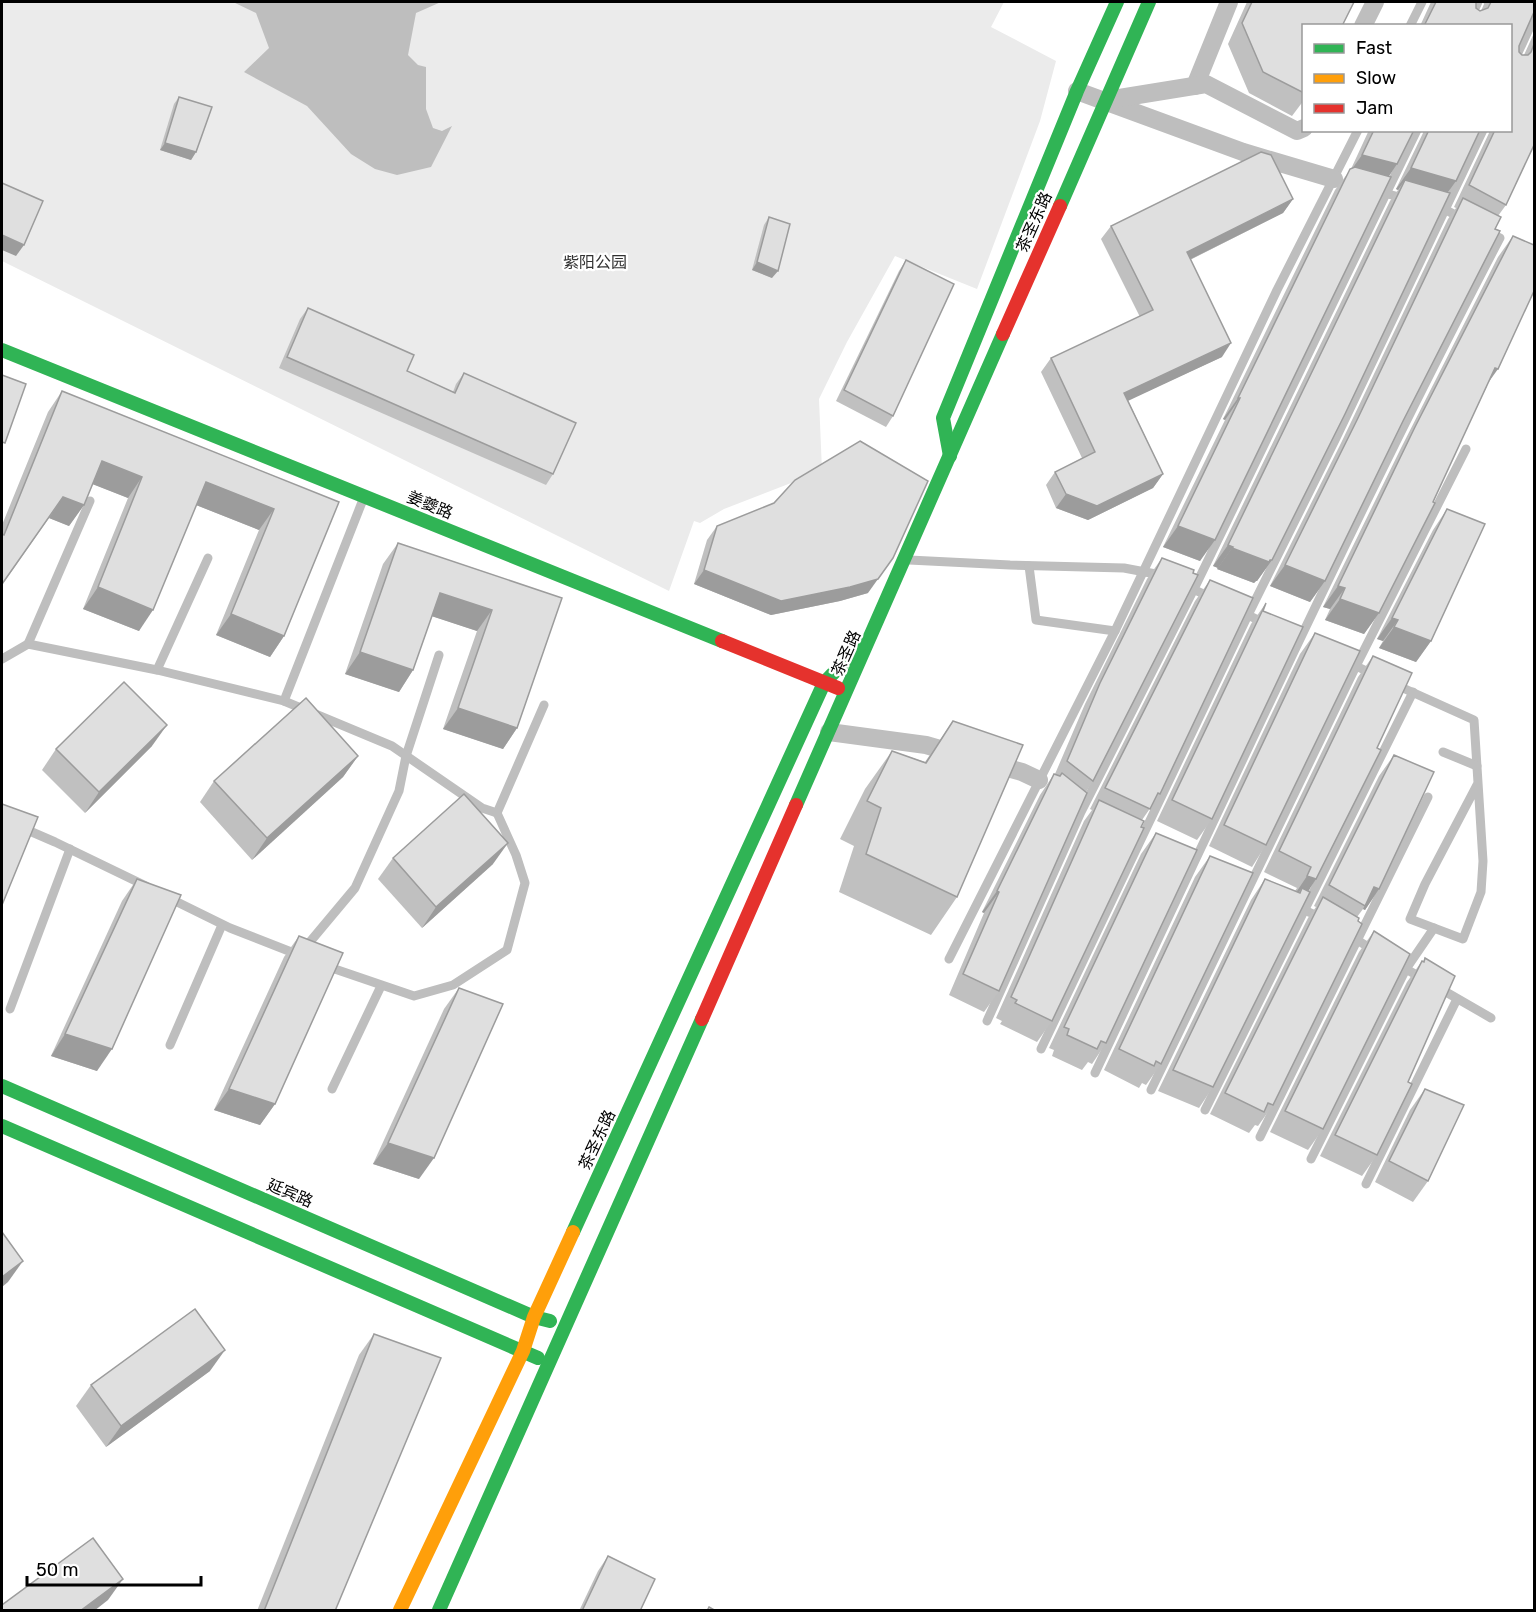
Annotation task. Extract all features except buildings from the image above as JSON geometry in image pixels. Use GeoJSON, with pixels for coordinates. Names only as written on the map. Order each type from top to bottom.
{"type":"FeatureCollection","features":[{"type":"Feature","properties":{"kind":"main road","name":"茶圣东路"},"geometry":{"type":"LineString","coordinates":[[950,456],[943,418],[1077,91],[1117,2]]}},
{"type":"Feature","properties":{"kind":"main road","name":"茶圣东路"},"geometry":{"type":"LineString","coordinates":[[400,1611],[523,1351],[534,1317],[824,683],[875,629],[1149,2]]}},
{"type":"Feature","properties":{"kind":"main road","name":"姜夔路"},"geometry":{"type":"LineString","coordinates":[[2,350],[847,691]]}},
{"type":"Feature","properties":{"kind":"main road","name":"茶圣路"},"geometry":{"type":"LineString","coordinates":[[847,691],[875,629]]}},
{"type":"Feature","properties":{"kind":"main road"},"geometry":{"type":"LineString","coordinates":[[439,1611],[847,691]]}},
{"type":"Feature","properties":{"kind":"main road","name":"延宾路"},"geometry":{"type":"LineString","coordinates":[[2,1086],[534,1317],[567,1326]]}},
{"type":"Feature","properties":{"kind":"main road"},"geometry":{"type":"LineString","coordinates":[[2,1126],[549,1364]]}},
{"type":"Feature","properties":{"kind":"street"},"geometry":{"type":"LineString","coordinates":[[1195,86],[1229,2]]}},
{"type":"Feature","properties":{"kind":"street"},"geometry":{"type":"LineString","coordinates":[[1364,24],[1375,2]]}},
{"type":"Feature","properties":{"kind":"street"},"geometry":{"type":"LineString","coordinates":[[1105,100],[1206,84],[1297,131],[1302,129]]}},
{"type":"Feature","properties":{"kind":"street"},"geometry":{"type":"LineString","coordinates":[[1077,91],[1243,152],[1339,180]]}},
{"type":"Feature","properties":{"kind":"street"},"geometry":{"type":"LineString","coordinates":[[829,732],[927,745],[1022,772],[1044,783]]}},
{"type":"Feature","properties":{"kind":"lane"},"geometry":{"type":"LineString","coordinates":[[1411,24],[1422,2]]}},
{"type":"Feature","properties":{"kind":"lane"},"geometry":{"type":"LineString","coordinates":[[1468,24],[1478,2]]}},
{"type":"Feature","properties":{"kind":"lane"},"geometry":{"type":"LineString","coordinates":[[1512,66],[1534,18]]}},
{"type":"Feature","properties":{"kind":"lane"},"geometry":{"type":"LineString","coordinates":[[949,959],[1044,783],[1277,290],[1339,180],[1357,132]]}},
{"type":"Feature","properties":{"kind":"lane"},"geometry":{"type":"LineString","coordinates":[[987,1022],[1081,812],[1194,589],[1416,132]]}},
{"type":"Feature","properties":{"kind":"lane"},"geometry":{"type":"LineString","coordinates":[[1041,1049],[1145,842],[1248,615],[1482,132]]}},
{"type":"Feature","properties":{"kind":"lane"},"geometry":{"type":"LineString","coordinates":[[1095,1073],[1190,862],[1306,642],[1450,333],[1500,238],[1446,210],[1366,188]]}},
{"type":"Feature","properties":{"kind":"lane"},"geometry":{"type":"LineString","coordinates":[[1151,1090],[1253,888],[1356,666],[1466,449]]}},
{"type":"Feature","properties":{"kind":"lane"},"geometry":{"type":"LineString","coordinates":[[284,701],[364,496]]}},
{"type":"Feature","properties":{"kind":"lane"},"geometry":{"type":"LineString","coordinates":[[2,659],[28,644],[90,501]]}},
{"type":"Feature","properties":{"kind":"lane"},"geometry":{"type":"LineString","coordinates":[[157,670],[208,558]]}},
{"type":"Feature","properties":{"kind":"lane"},"geometry":{"type":"LineString","coordinates":[[906,560],[1124,568],[1165,575],[1216,599]]}},
{"type":"Feature","properties":{"kind":"lane"},"geometry":{"type":"LineString","coordinates":[[1029,566],[1036,620],[1114,631]]}},
{"type":"Feature","properties":{"kind":"lane"},"geometry":{"type":"LineString","coordinates":[[1226,604],[1269,625]]}},
{"type":"Feature","properties":{"kind":"lane"},"geometry":{"type":"LineString","coordinates":[[1290,635],[1306,642]]}},
{"type":"Feature","properties":{"kind":"lane"},"geometry":{"type":"LineString","coordinates":[[28,644],[157,670],[284,701],[392,746],[482,808],[497,813],[516,855],[525,884],[507,950],[453,985],[414,996],[320,963]]}},
{"type":"Feature","properties":{"kind":"lane"},"geometry":{"type":"LineString","coordinates":[[299,955],[355,888],[399,791],[406,756],[439,655]]}},
{"type":"Feature","properties":{"kind":"lane"},"geometry":{"type":"LineString","coordinates":[[1337,657],[1474,720],[1483,861],[1481,892],[1463,939],[1410,919],[1425,884],[1478,783]]}},
{"type":"Feature","properties":{"kind":"lane"},"geometry":{"type":"LineString","coordinates":[[1205,1110],[1413,692]]}},
{"type":"Feature","properties":{"kind":"lane"},"geometry":{"type":"LineString","coordinates":[[497,813],[544,705]]}},
{"type":"Feature","properties":{"kind":"lane"},"geometry":{"type":"LineString","coordinates":[[1443,752],[1477,766]]}},
{"type":"Feature","properties":{"kind":"lane"},"geometry":{"type":"LineString","coordinates":[[1260,1137],[1428,797]]}},
{"type":"Feature","properties":{"kind":"lane"},"geometry":{"type":"LineString","coordinates":[[1073,806],[1091,817]]}},
{"type":"Feature","properties":{"kind":"lane"},"geometry":{"type":"LineString","coordinates":[[2,819],[153,890]]}},
{"type":"Feature","properties":{"kind":"lane"},"geometry":{"type":"LineString","coordinates":[[1131,835],[1145,842]]}},
{"type":"Feature","properties":{"kind":"lane"},"geometry":{"type":"LineString","coordinates":[[10,1009],[70,849]]}},
{"type":"Feature","properties":{"kind":"lane"},"geometry":{"type":"LineString","coordinates":[[1190,862],[1205,868]]}},
{"type":"Feature","properties":{"kind":"lane"},"geometry":{"type":"LineString","coordinates":[[1237,882],[1253,888]]}},
{"type":"Feature","properties":{"kind":"lane"},"geometry":{"type":"LineString","coordinates":[[163,895],[222,925],[309,959]]}},
{"type":"Feature","properties":{"kind":"lane"},"geometry":{"type":"LineString","coordinates":[[1285,902],[1304,909],[1491,1018]]}},
{"type":"Feature","properties":{"kind":"lane"},"geometry":{"type":"LineString","coordinates":[[170,1046],[222,925]]}},
{"type":"Feature","properties":{"kind":"lane"},"geometry":{"type":"LineString","coordinates":[[1311,1159],[1406,969],[1434,928]]}},
{"type":"Feature","properties":{"kind":"lane"},"geometry":{"type":"LineString","coordinates":[[332,1089],[381,986]]}},
{"type":"Feature","properties":{"kind":"lane"},"geometry":{"type":"LineString","coordinates":[[1366,1185],[1457,999]]}},
{"type":"Feature","properties":{"kind":"green space","name":"紫阳公园"},"geometry":{"type":"Polygon","coordinates":[[[2,2],[1004,2],[991,27],[1056,61],[1040,121],[977,289],[895,256],[847,342],[819,399],[822,471],[724,509],[700,523],[694,521],[669,591],[2,261],[2,2]]]}},
{"type":"Feature","properties":{"kind":"shaded area"},"geometry":{"type":"Polygon","coordinates":[[[233,2],[441,2],[416,13],[408,55],[418,65],[426,67],[426,109],[433,128],[442,131],[452,126],[431,167],[397,175],[375,169],[351,154],[307,106],[244,72],[269,48],[256,13],[233,2]]]}},
{"type":"Feature","properties":{"kind":"traffic: fast"},"geometry":{"type":"LineString","coordinates":[[950,456],[943,418],[1077,91],[1117,2]]}},
{"type":"Feature","properties":{"kind":"traffic: fast"},"geometry":{"type":"LineString","coordinates":[[1060,206],[1149,2]]}},
{"type":"Feature","properties":{"kind":"traffic: fast"},"geometry":{"type":"LineString","coordinates":[[796,805],[1003,334]]}},
{"type":"Feature","properties":{"kind":"traffic: fast"},"geometry":{"type":"LineString","coordinates":[[2,350],[722,641]]}},
{"type":"Feature","properties":{"kind":"traffic: fast"},"geometry":{"type":"LineString","coordinates":[[573,1232],[824,683],[861,644]]}},
{"type":"Feature","properties":{"kind":"traffic: fast"},"geometry":{"type":"LineString","coordinates":[[439,1610],[702,1019]]}},
{"type":"Feature","properties":{"kind":"traffic: fast"},"geometry":{"type":"LineString","coordinates":[[2,1086],[534,1317],[550,1321]]}},
{"type":"Feature","properties":{"kind":"traffic: fast"},"geometry":{"type":"LineString","coordinates":[[2,1126],[538,1358]]}},
{"type":"Feature","properties":{"kind":"traffic: slow"},"geometry":{"type":"LineString","coordinates":[[400,1610],[523,1351],[534,1317],[573,1232]]}},
{"type":"Feature","properties":{"kind":"traffic: jam"},"geometry":{"type":"LineString","coordinates":[[1003,334],[1060,206]]}},
{"type":"Feature","properties":{"kind":"traffic: jam"},"geometry":{"type":"LineString","coordinates":[[722,641],[838,688]]}},
{"type":"Feature","properties":{"kind":"traffic: jam"},"geometry":{"type":"LineString","coordinates":[[702,1019],[796,805]]}}]}
